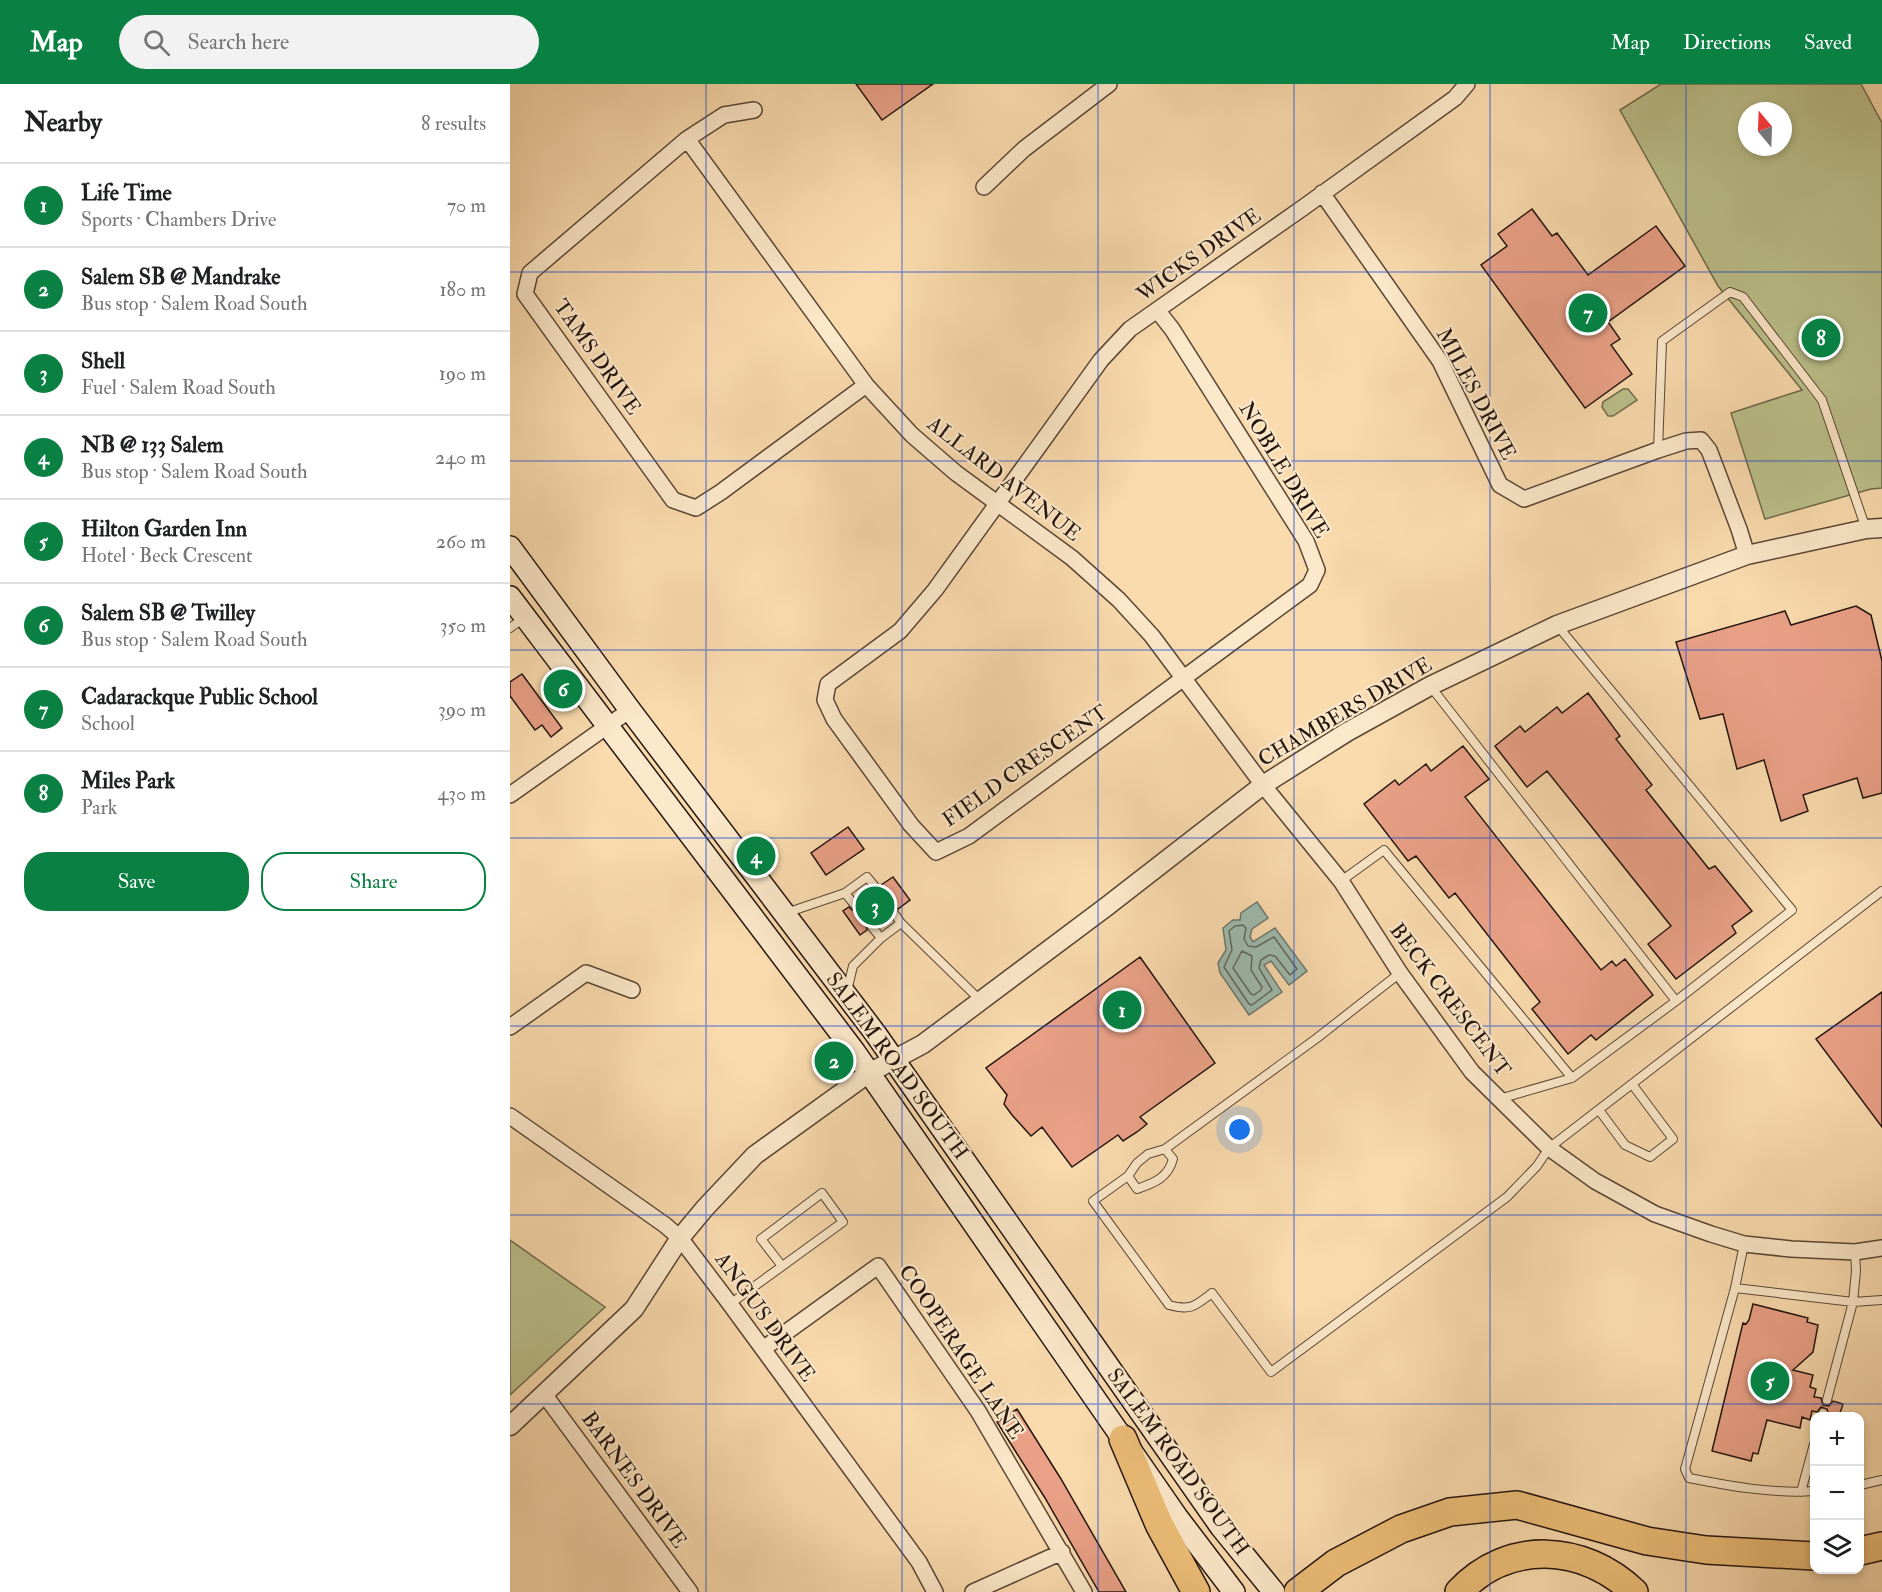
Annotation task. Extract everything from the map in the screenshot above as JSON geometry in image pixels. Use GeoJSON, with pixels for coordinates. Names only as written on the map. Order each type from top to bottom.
{"type":"FeatureCollection","features":[{"type":"Feature","properties":{"kind":"highway"},"geometry":{"type":"LineString","coordinates":[[1123,1439],[1159,1524],[1196,1592]]}},
{"type":"Feature","properties":{"kind":"highway"},"geometry":{"type":"LineString","coordinates":[[1298,1592],[1336,1563],[1401,1528],[1450,1512],[1517,1505],[1647,1541],[1706,1550],[1810,1556]]}},
{"type":"Feature","properties":{"kind":"highway"},"geometry":{"type":"LineString","coordinates":[[1864,1550],[1882,1546]]}},
{"type":"Feature","properties":{"kind":"highway"},"geometry":{"type":"LineString","coordinates":[[1459,1592],[1480,1574],[1496,1565],[1532,1555],[1551,1554],[1587,1561],[1604,1569],[1634,1592]]}},
{"type":"Feature","properties":{"kind":"main road","name":"SALEM ROAD SOUTH"},"geometry":{"type":"LineString","coordinates":[[510,547],[894,1059],[1221,1527],[1274,1592]]}},
{"type":"Feature","properties":{"kind":"main road","name":"SALEM ROAD SOUTH"},"geometry":{"type":"LineString","coordinates":[[510,597],[518,622],[607,727],[869,1073],[1177,1517],[1234,1592]]}},
{"type":"Feature","properties":{"kind":"street"},"geometry":{"type":"LineString","coordinates":[[984,187],[1024,149],[1109,84]]}},
{"type":"Feature","properties":{"kind":"street","name":"WICKS DRIVE"},"geometry":{"type":"LineString","coordinates":[[998,503],[1101,360],[1130,329],[1455,98],[1467,84]]}},
{"type":"Feature","properties":{"kind":"street","name":"TAMS DRIVE"},"geometry":{"type":"LineString","coordinates":[[754,110],[724,115],[687,139],[530,273],[525,294],[673,500],[696,508],[866,385]]}},
{"type":"Feature","properties":{"kind":"street","name":"ALLARD AVENUE"},"geometry":{"type":"LineString","coordinates":[[687,139],[866,385],[912,435],[956,473],[1072,558],[1119,600],[1184,676],[1263,785]]}},
{"type":"Feature","properties":{"kind":"street","name":"MILES DRIVE"},"geometry":{"type":"LineString","coordinates":[[1322,193],[1440,361],[1500,484],[1524,499],[1658,450],[1686,441],[1701,440],[1708,450],[1747,555]]}},
{"type":"Feature","properties":{"kind":"street","name":"NOBLE DRIVE"},"geometry":{"type":"LineString","coordinates":[[1157,310],[1178,339],[1305,541],[1317,570],[1310,585],[1184,676]]}},
{"type":"Feature","properties":{"kind":"street","name":"FIELD CRESCENT"},"geometry":{"type":"LineString","coordinates":[[998,503],[935,590],[900,631],[828,684],[825,700],[834,719],[904,816],[936,852],[969,836],[1184,676]]}},
{"type":"Feature","properties":{"kind":"street","name":"CHAMBERS DRIVE"},"geometry":{"type":"LineString","coordinates":[[510,1426],[634,1309],[680,1238],[755,1155],[869,1073],[923,1044],[1263,785],[1347,732],[1430,686],[1557,625],[1747,555],[1874,528]]}},
{"type":"Feature","properties":{"kind":"street"},"geometry":{"type":"LineString","coordinates":[[510,795],[630,710]]}},
{"type":"Feature","properties":{"kind":"street","name":"BECK CRESCENT"},"geometry":{"type":"LineString","coordinates":[[1263,785],[1341,881],[1400,973],[1472,1072],[1549,1148],[1595,1181],[1655,1214],[1744,1244],[1855,1252],[1882,1248]]}},
{"type":"Feature","properties":{"kind":"street"},"geometry":{"type":"LineString","coordinates":[[510,1027],[586,973],[632,990]]}},
{"type":"Feature","properties":{"kind":"street","name":"ANGUS DRIVE"},"geometry":{"type":"LineString","coordinates":[[510,1116],[665,1225],[680,1238],[919,1562],[935,1592]]}},
{"type":"Feature","properties":{"kind":"street","name":"COOPERAGE LANE"},"geometry":{"type":"LineString","coordinates":[[763,1349],[878,1266],[978,1411],[1084,1592]]}},
{"type":"Feature","properties":{"kind":"street","name":"BARNES DRIVE"},"geometry":{"type":"LineString","coordinates":[[544,1394],[690,1592]]}},
{"type":"Feature","properties":{"kind":"street"},"geometry":{"type":"LineString","coordinates":[[973,1592],[1062,1552]]}},
{"type":"Feature","properties":{"kind":"lane"},"geometry":{"type":"LineString","coordinates":[[1658,450],[1662,341],[1730,292],[1743,297],[1822,400],[1874,528]]}},
{"type":"Feature","properties":{"kind":"lane"},"geometry":{"type":"LineString","coordinates":[[1498,1099],[1572,1078],[1676,1001],[1792,910],[1557,625]]}},
{"type":"Feature","properties":{"kind":"lane"},"geometry":{"type":"LineString","coordinates":[[1430,686],[1676,1001]]}},
{"type":"Feature","properties":{"kind":"lane"},"geometry":{"type":"LineString","coordinates":[[1341,881],[1384,850],[1572,1078]]}},
{"type":"Feature","properties":{"kind":"lane"},"geometry":{"type":"LineString","coordinates":[[785,914],[845,893],[867,877],[876,888]]}},
{"type":"Feature","properties":{"kind":"lane"},"geometry":{"type":"LineString","coordinates":[[1400,973],[1317,1038],[1165,1149],[1148,1155],[1137,1163],[1128,1176],[1093,1201],[1169,1305],[1184,1309],[1197,1305],[1212,1293],[1271,1372],[1507,1197],[1537,1166],[1549,1148],[1882,891]]}},
{"type":"Feature","properties":{"kind":"lane"},"geometry":{"type":"LineString","coordinates":[[845,893],[854,904]]}},
{"type":"Feature","properties":{"kind":"lane"},"geometry":{"type":"LineString","coordinates":[[893,912],[981,1001]]}},
{"type":"Feature","properties":{"kind":"lane"},"geometry":{"type":"LineString","coordinates":[[846,994],[853,966],[880,938],[901,922]]}},
{"type":"Feature","properties":{"kind":"lane"},"geometry":{"type":"LineString","coordinates":[[872,927],[880,938]]}},
{"type":"Feature","properties":{"kind":"lane"},"geometry":{"type":"LineString","coordinates":[[1599,1110],[1625,1145],[1650,1157],[1673,1139],[1632,1084]]}},
{"type":"Feature","properties":{"kind":"lane"},"geometry":{"type":"LineString","coordinates":[[1128,1176],[1137,1189],[1163,1177],[1170,1170],[1173,1159],[1165,1149]]}},
{"type":"Feature","properties":{"kind":"lane"},"geometry":{"type":"LineString","coordinates":[[730,1304],[843,1222],[822,1193],[761,1239],[782,1266]]}},
{"type":"Feature","properties":{"kind":"lane"},"geometry":{"type":"LineString","coordinates":[[1744,1244],[1735,1288],[1685,1469],[1689,1478],[1732,1486],[1810,1491]]}},
{"type":"Feature","properties":{"kind":"lane"},"geometry":{"type":"LineString","coordinates":[[1827,1400],[1853,1302],[1855,1252]]}},
{"type":"Feature","properties":{"kind":"lane"},"geometry":{"type":"LineString","coordinates":[[1735,1288],[1853,1302],[1882,1300]]}},
{"type":"Feature","properties":{"kind":"lane"},"geometry":{"type":"LineString","coordinates":[[1801,1492],[1810,1461]]}},
{"type":"Feature","properties":{"kind":"lane"},"geometry":{"type":"LineString","coordinates":[[1864,1484],[1882,1480]]}},
{"type":"Feature","properties":{"kind":"green space"},"geometry":{"type":"Polygon","coordinates":[[[1661,84],[1861,84],[1882,123],[1882,488],[1871,489],[1765,519],[1731,413],[1802,390],[1718,286],[1620,110],[1661,84]]]}},
{"type":"Feature","properties":{"kind":"green space"},"geometry":{"type":"Polygon","coordinates":[[[1623,389],[1628,389],[1637,400],[1613,416],[1608,416],[1602,407],[1603,402],[1623,389]]]}},
{"type":"Feature","properties":{"kind":"green space"},"geometry":{"type":"Polygon","coordinates":[[[510,1240],[605,1307],[510,1395],[510,1240]]]}},
{"type":"Feature","properties":{"kind":"water"},"geometry":{"type":"Polygon","coordinates":[[[1257,902],[1268,918],[1252,929],[1250,937],[1253,942],[1275,928],[1307,971],[1289,985],[1271,961],[1264,965],[1282,992],[1249,1015],[1220,973],[1218,963],[1226,950],[1223,928],[1233,920],[1240,920],[1241,913],[1257,902]]]}},
{"type":"Feature","properties":{"kind":"building"},"geometry":{"type":"Polygon","coordinates":[[[856,84],[933,84],[882,120],[856,84]]]}},
{"type":"Feature","properties":{"kind":"building"},"geometry":{"type":"Polygon","coordinates":[[[1532,209],[1552,236],[1557,233],[1588,275],[1656,226],[1685,266],[1608,322],[1620,339],[1611,345],[1632,374],[1585,408],[1481,265],[1507,246],[1498,234],[1532,209]]]}},
{"type":"Feature","properties":{"kind":"building"},"geometry":{"type":"Polygon","coordinates":[[[1856,606],[1871,615],[1882,661],[1882,793],[1863,798],[1857,778],[1803,795],[1808,811],[1781,821],[1764,760],[1737,769],[1723,714],[1700,719],[1676,642],[1785,611],[1791,625],[1856,606]]]}},
{"type":"Feature","properties":{"kind":"building"},"geometry":{"type":"Polygon","coordinates":[[[522,674],[562,728],[551,737],[542,725],[535,730],[510,696],[510,682],[522,674]]]}},
{"type":"Feature","properties":{"kind":"building"},"geometry":{"type":"Polygon","coordinates":[[[1588,693],[1620,736],[1616,739],[1652,785],[1646,790],[1709,869],[1715,866],[1752,911],[1732,926],[1736,933],[1676,979],[1648,944],[1671,926],[1547,771],[1527,787],[1495,746],[1520,726],[1525,732],[1557,707],[1562,713],[1588,693]]]}},
{"type":"Feature","properties":{"kind":"building"},"geometry":{"type":"Polygon","coordinates":[[[1463,746],[1489,779],[1465,797],[1601,970],[1612,961],[1616,966],[1625,959],[1653,995],[1596,1040],[1591,1035],[1568,1054],[1532,1009],[1540,1002],[1455,893],[1449,898],[1416,856],[1408,861],[1364,804],[1395,780],[1399,785],[1426,764],[1431,771],[1463,746]]]}},
{"type":"Feature","properties":{"kind":"building"},"geometry":{"type":"Polygon","coordinates":[[[848,827],[864,849],[826,875],[811,853],[848,827]]]}},
{"type":"Feature","properties":{"kind":"building"},"geometry":{"type":"Polygon","coordinates":[[[893,877],[910,900],[898,909],[895,906],[890,907],[887,910],[888,915],[877,923],[869,922],[866,925],[867,930],[860,935],[843,911],[849,907],[852,910],[857,909],[860,906],[859,900],[871,892],[879,893],[882,890],[881,885],[893,877]]]}},
{"type":"Feature","properties":{"kind":"building"},"geometry":{"type":"Polygon","coordinates":[[[1140,957],[1215,1063],[1140,1117],[1147,1124],[1137,1132],[1123,1141],[1118,1135],[1072,1167],[1042,1127],[1031,1136],[1012,1115],[1004,1104],[1007,1095],[986,1068],[1140,957]]]}},
{"type":"Feature","properties":{"kind":"building"},"geometry":{"type":"Polygon","coordinates":[[[1882,992],[1882,1127],[1816,1039],[1882,992]]]}},
{"type":"Feature","properties":{"kind":"building"},"geometry":{"type":"Polygon","coordinates":[[[1753,1304],[1808,1318],[1807,1322],[1818,1325],[1813,1352],[1793,1370],[1813,1375],[1810,1387],[1816,1389],[1814,1397],[1821,1398],[1823,1405],[1829,1406],[1833,1401],[1843,1404],[1840,1412],[1828,1412],[1827,1409],[1821,1407],[1817,1412],[1810,1412],[1810,1420],[1802,1417],[1800,1428],[1767,1420],[1758,1454],[1753,1453],[1751,1461],[1712,1451],[1743,1323],[1746,1324],[1753,1304]]]}},
{"type":"Feature","properties":{"kind":"building"},"geometry":{"type":"Polygon","coordinates":[[[1017,1409],[1061,1479],[1126,1592],[1099,1592],[1045,1498],[997,1422],[1017,1409]]]}},
{"type":"Feature","properties":{"kind":"place","name":"Cadarackque Public School"},"geometry":{"type":"Point","coordinates":[1588,313]}},
{"type":"Feature","properties":{"kind":"place","name":"Miles Park"},"geometry":{"type":"Point","coordinates":[1821,338]}},
{"type":"Feature","properties":{"kind":"place","name":"Salem SB @ Twilley"},"geometry":{"type":"Point","coordinates":[563,689]}},
{"type":"Feature","properties":{"kind":"place","name":"NB @ 133 Salem"},"geometry":{"type":"Point","coordinates":[756,856]}},
{"type":"Feature","properties":{"kind":"place","name":"Shell"},"geometry":{"type":"Point","coordinates":[875,906]}},
{"type":"Feature","properties":{"kind":"place","name":"Life Time"},"geometry":{"type":"Point","coordinates":[1122,1010]}},
{"type":"Feature","properties":{"kind":"place","name":"Salem SB @ Mandrake"},"geometry":{"type":"Point","coordinates":[834,1061]}},
{"type":"Feature","properties":{"kind":"place","name":"Hilton Garden Inn"},"geometry":{"type":"Point","coordinates":[1770,1381]}}]}
